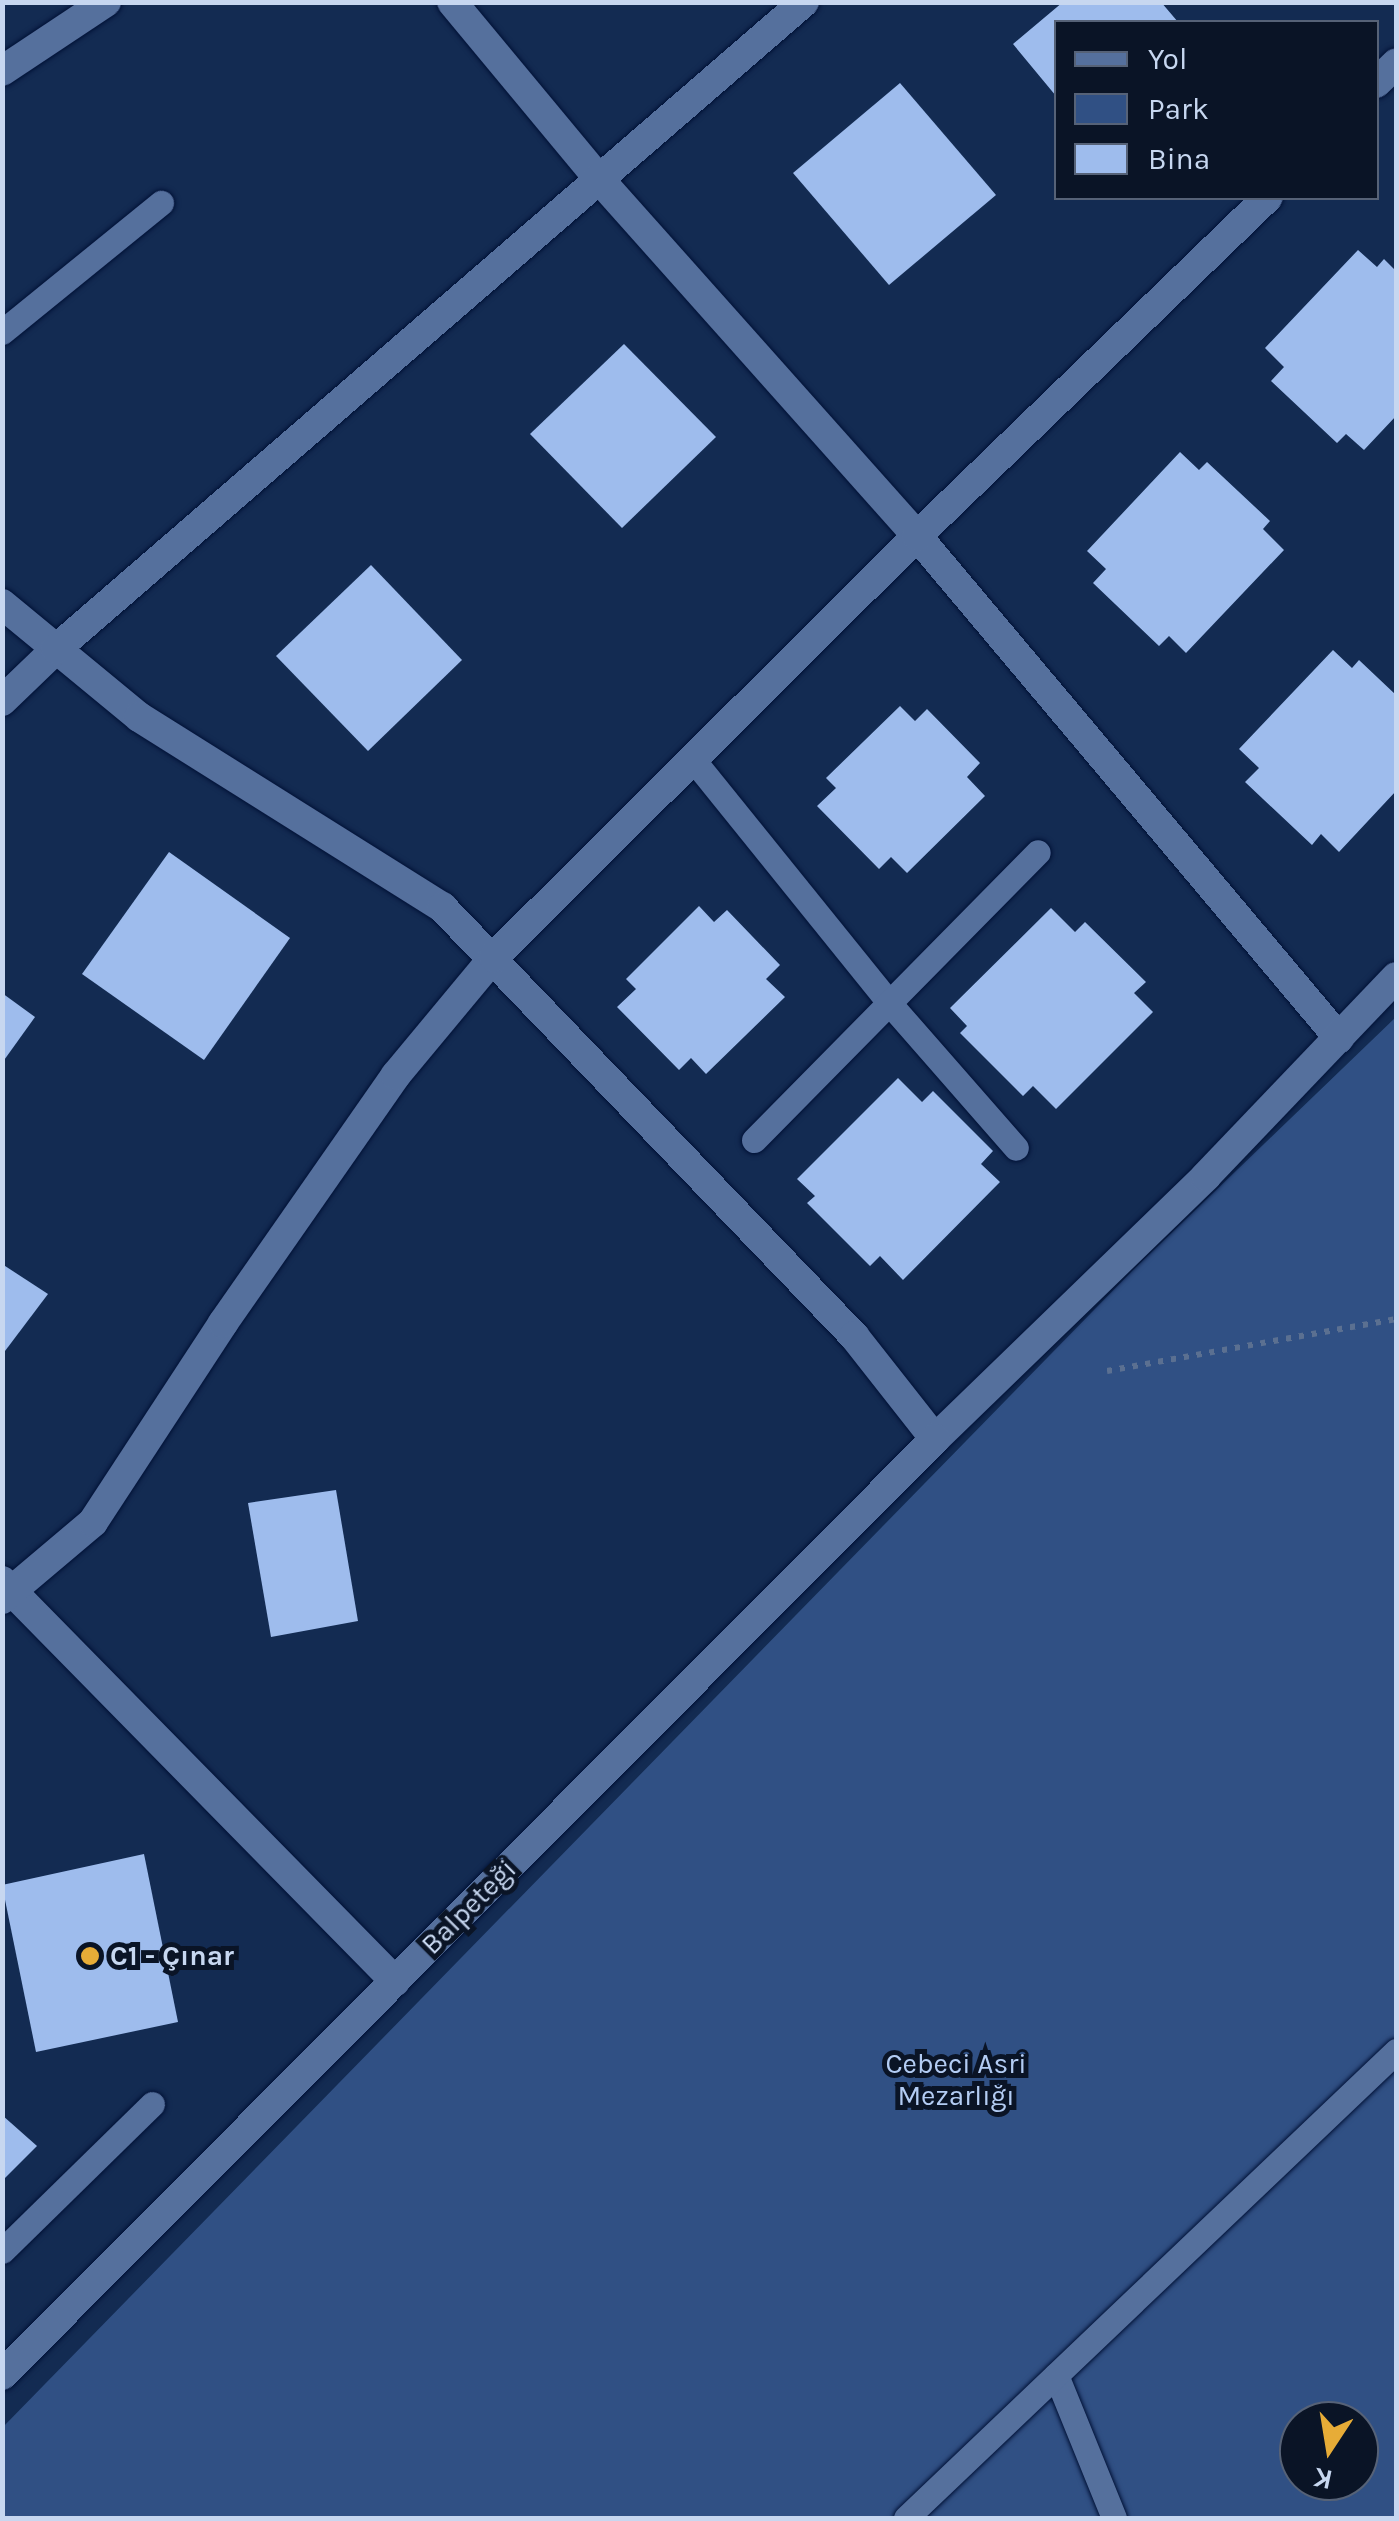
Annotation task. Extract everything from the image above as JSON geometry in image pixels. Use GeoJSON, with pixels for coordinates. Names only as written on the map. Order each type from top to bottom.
{"type":"FeatureCollection","features":[{"type":"Feature","properties":{"kind":"street"},"geometry":{"type":"LineString","coordinates":[[2,71],[106,2]]}},
{"type":"Feature","properties":{"kind":"street"},"geometry":{"type":"LineString","coordinates":[[452,2],[599,180],[917,536],[1339,1038]]}},
{"type":"Feature","properties":{"kind":"street"},"geometry":{"type":"LineString","coordinates":[[2,701],[56,649],[804,2]]}},
{"type":"Feature","properties":{"kind":"street"},"geometry":{"type":"LineString","coordinates":[[395,1981],[6,1590],[93,1522],[222,1324],[396,1075],[494,958],[695,762],[917,536],[1265,200]]}},
{"type":"Feature","properties":{"kind":"street"},"geometry":{"type":"LineString","coordinates":[[2,604],[139,717],[442,907],[854,1336],[935,1439]]}},
{"type":"Feature","properties":{"kind":"street","name":"Balpeteği"},"geometry":{"type":"LineString","coordinates":[[2,2375],[935,1439],[1206,1176],[1396,977]]}},
{"type":"Feature","properties":{"kind":"lane"},"geometry":{"type":"LineString","coordinates":[[2,332],[161,202]]}},
{"type":"Feature","properties":{"kind":"lane"},"geometry":{"type":"LineString","coordinates":[[695,762],[890,1004],[1016,1148]]}},
{"type":"Feature","properties":{"kind":"lane"},"geometry":{"type":"LineString","coordinates":[[754,1140],[1038,852]]}},
{"type":"Feature","properties":{"kind":"lane"},"geometry":{"type":"LineString","coordinates":[[906,2518],[1396,2051]]}},
{"type":"Feature","properties":{"kind":"lane"},"geometry":{"type":"LineString","coordinates":[[2,2251],[152,2104]]}},
{"type":"Feature","properties":{"kind":"lane"},"geometry":{"type":"LineString","coordinates":[[1056,2375],[1114,2518]]}},
{"type":"Feature","properties":{"kind":"path"},"geometry":{"type":"LineString","coordinates":[[1106,1372],[1396,1318]]}},
{"type":"Feature","properties":{"kind":"green space","name":"Cebeci Asri Mezarlığı"},"geometry":{"type":"Polygon","coordinates":[[[1396,1017],[1396,2518],[3,2518],[2,2428],[1133,1270],[1396,1017]]]}},
{"type":"Feature","properties":{"kind":"building"},"geometry":{"type":"Polygon","coordinates":[[[1063,2],[1161,2],[1176,20],[1054,20],[1054,94],[1013,44],[1063,2]]]}},
{"type":"Feature","properties":{"kind":"building"},"geometry":{"type":"Polygon","coordinates":[[[900,83],[996,195],[889,285],[793,173],[900,83]]]}},
{"type":"Feature","properties":{"kind":"building"},"geometry":{"type":"Polygon","coordinates":[[[1358,250],[1377,267],[1384,259],[1396,271],[1396,416],[1364,450],[1346,434],[1337,443],[1271,381],[1284,367],[1265,348],[1358,250]]]}},
{"type":"Feature","properties":{"kind":"building"},"geometry":{"type":"Polygon","coordinates":[[[624,344],[716,437],[622,528],[530,434],[624,344]]]}},
{"type":"Feature","properties":{"kind":"building"},"geometry":{"type":"Polygon","coordinates":[[[1180,452],[1199,470],[1207,462],[1270,521],[1263,529],[1284,550],[1186,653],[1169,636],[1159,646],[1093,583],[1106,569],[1087,551],[1180,452]]]}},
{"type":"Feature","properties":{"kind":"building"},"geometry":{"type":"Polygon","coordinates":[[[371,565],[462,660],[368,751],[276,656],[371,565]]]}},
{"type":"Feature","properties":{"kind":"building"},"geometry":{"type":"Polygon","coordinates":[[[1333,650],[1352,668],[1359,660],[1396,695],[1396,791],[1339,852],[1321,834],[1312,845],[1245,782],[1259,768],[1239,749],[1333,650]]]}},
{"type":"Feature","properties":{"kind":"building"},"geometry":{"type":"Polygon","coordinates":[[[900,706],[915,721],[927,709],[980,763],[967,777],[985,796],[907,873],[891,857],[879,869],[817,806],[836,788],[826,778],[900,706]]]}},
{"type":"Feature","properties":{"kind":"building"},"geometry":{"type":"Polygon","coordinates":[[[169,852],[290,938],[204,1060],[82,974],[169,852]]]}},
{"type":"Feature","properties":{"kind":"building"},"geometry":{"type":"Polygon","coordinates":[[[699,906],[714,922],[727,910],[780,965],[766,979],[785,997],[706,1074],[691,1058],[679,1070],[617,1007],[636,989],[626,979],[699,906]]]}},
{"type":"Feature","properties":{"kind":"building"},"geometry":{"type":"Polygon","coordinates":[[[1051,908],[1075,932],[1085,922],[1146,982],[1134,993],[1153,1012],[1056,1109],[1033,1086],[1023,1096],[960,1033],[967,1026],[950,1008],[1051,908]]]}},
{"type":"Feature","properties":{"kind":"building"},"geometry":{"type":"Polygon","coordinates":[[[2,993],[35,1017],[2,1063],[2,993]]]}},
{"type":"Feature","properties":{"kind":"building"},"geometry":{"type":"Polygon","coordinates":[[[898,1078],[922,1102],[933,1091],[993,1151],[981,1164],[1000,1182],[903,1280],[880,1256],[870,1266],[807,1203],[815,1196],[797,1179],[898,1078]]]}},
{"type":"Feature","properties":{"kind":"building"},"geometry":{"type":"Polygon","coordinates":[[[2,1264],[48,1294],[2,1355],[2,1264]]]}},
{"type":"Feature","properties":{"kind":"building"},"geometry":{"type":"Polygon","coordinates":[[[336,1490],[358,1621],[271,1637],[248,1503],[336,1490]]]}},
{"type":"Feature","properties":{"kind":"building","name":"C1 - Çınar"},"geometry":{"type":"Polygon","coordinates":[[[144,1854],[178,2022],[36,2052],[2,1885],[144,1854]]]}},
{"type":"Feature","properties":{"kind":"building"},"geometry":{"type":"Polygon","coordinates":[[[2,2115],[37,2146],[2,2181],[2,2115]]]}},
{"type":"Feature","properties":{"kind":"place","name":"C1 - Çınar"},"geometry":{"type":"Point","coordinates":[90,1956]}}]}
